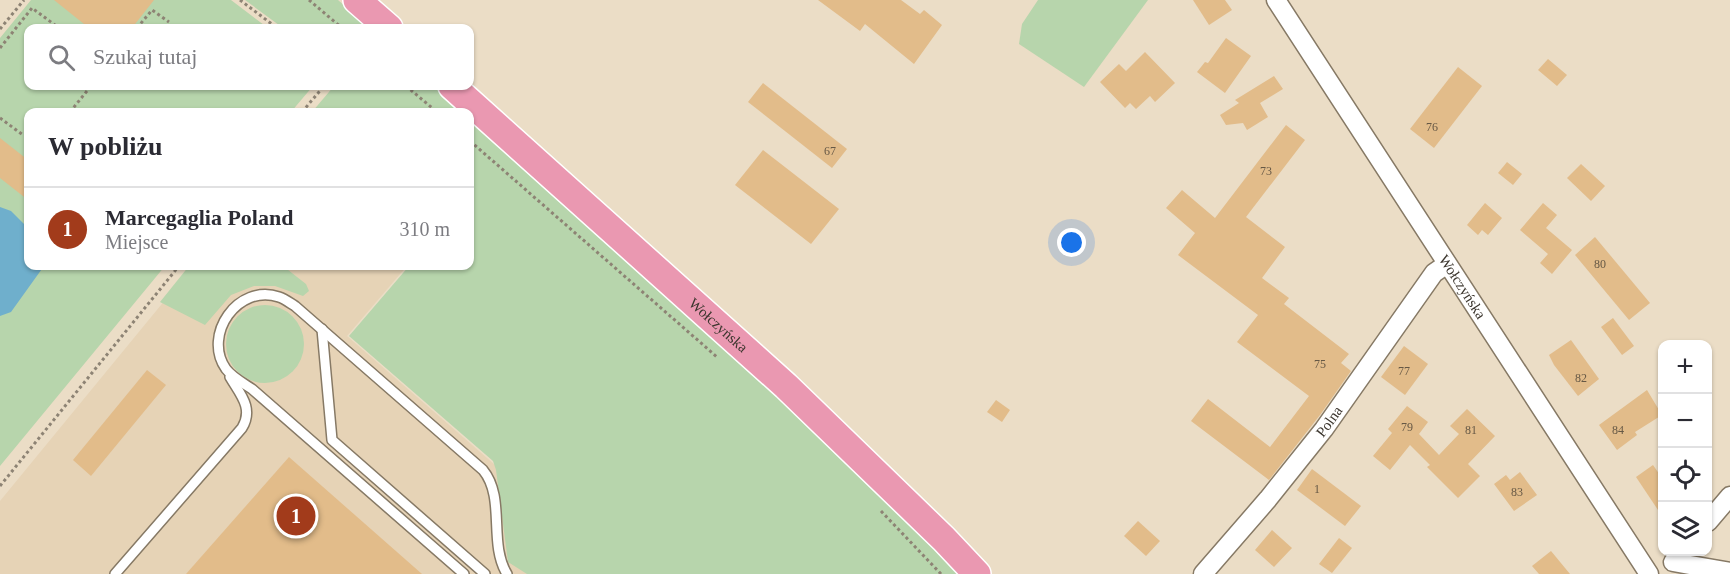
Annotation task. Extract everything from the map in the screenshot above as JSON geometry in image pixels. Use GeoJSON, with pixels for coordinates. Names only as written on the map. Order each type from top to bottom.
{"type":"FeatureCollection","features":[{"type":"Feature","properties":{"kind":"main road"},"geometry":{"type":"LineString","coordinates":[[357,0],[384,24]]}},
{"type":"Feature","properties":{"kind":"main road","name":"Wołczyńska"},"geometry":{"type":"LineString","coordinates":[[456,90],[786,386],[936,531],[977,574]]}},
{"type":"Feature","properties":{"kind":"street","name":"Wołczyńska"},"geometry":{"type":"LineString","coordinates":[[1276,0],[1649,574]]}},
{"type":"Feature","properties":{"kind":"street","name":"Polna"},"geometry":{"type":"LineString","coordinates":[[1203,574],[1268,499],[1324,429],[1434,273],[1448,264]]}},
{"type":"Feature","properties":{"kind":"street"},"geometry":{"type":"LineString","coordinates":[[1712,516],[1730,496]]}},
{"type":"Feature","properties":{"kind":"street"},"geometry":{"type":"LineString","coordinates":[[1673,563],[1730,572]]}},
{"type":"Feature","properties":{"kind":"lane"},"geometry":{"type":"LineString","coordinates":[[115,574],[242,428],[247,419],[245,403],[218,350],[218,338],[221,326],[231,310],[247,299],[258,296],[279,297],[295,306],[488,476],[492,485],[500,560],[507,574]]}},
{"type":"Feature","properties":{"kind":"lane"},"geometry":{"type":"LineString","coordinates":[[322,329],[332,440],[485,574]]}},
{"type":"Feature","properties":{"kind":"lane"},"geometry":{"type":"LineString","coordinates":[[228,372],[252,389],[464,574]]}},
{"type":"Feature","properties":{"kind":"path"},"geometry":{"type":"LineString","coordinates":[[0,29],[24,0]]}},
{"type":"Feature","properties":{"kind":"path"},"geometry":{"type":"LineString","coordinates":[[240,0],[272,24]]}},
{"type":"Feature","properties":{"kind":"path"},"geometry":{"type":"LineString","coordinates":[[309,0],[337,24]]}},
{"type":"Feature","properties":{"kind":"path"},"geometry":{"type":"LineString","coordinates":[[0,48],[32,8],[54,24]]}},
{"type":"Feature","properties":{"kind":"path"},"geometry":{"type":"LineString","coordinates":[[140,24],[152,9],[169,22]]}},
{"type":"Feature","properties":{"kind":"path"},"geometry":{"type":"LineString","coordinates":[[73,108],[88,90]]}},
{"type":"Feature","properties":{"kind":"path"},"geometry":{"type":"LineString","coordinates":[[305,108],[321,90]]}},
{"type":"Feature","properties":{"kind":"path"},"geometry":{"type":"LineString","coordinates":[[411,90],[432,108]]}},
{"type":"Feature","properties":{"kind":"path"},"geometry":{"type":"LineString","coordinates":[[0,118],[24,135]]}},
{"type":"Feature","properties":{"kind":"path"},"geometry":{"type":"LineString","coordinates":[[474,144],[724,362]]}},
{"type":"Feature","properties":{"kind":"path"},"geometry":{"type":"LineString","coordinates":[[0,486],[175,270]]}},
{"type":"Feature","properties":{"kind":"path"},"geometry":{"type":"LineString","coordinates":[[877,507],[941,574]]}},
{"type":"Feature","properties":{"kind":"shaded area"},"geometry":{"type":"Polygon","coordinates":[[[190,270],[404,270],[347,336],[620,574],[0,574],[0,501],[190,270]]]}},
{"type":"Feature","properties":{"kind":"green space"},"geometry":{"type":"Polygon","coordinates":[[[31,0],[231,0],[263,24],[24,24],[24,90],[310,90],[294,108],[24,108],[24,270],[162,270],[0,466],[0,38],[31,0]]]}},
{"type":"Feature","properties":{"kind":"green space"},"geometry":{"type":"Polygon","coordinates":[[[245,0],[338,0],[365,24],[278,24],[245,0]]]}},
{"type":"Feature","properties":{"kind":"green space"},"geometry":{"type":"Polygon","coordinates":[[[1038,0],[1148,0],[1084,87],[1019,44],[1022,24],[1038,0]]]}},
{"type":"Feature","properties":{"kind":"green space"},"geometry":{"type":"Polygon","coordinates":[[[331,90],[438,90],[459,108],[315,108],[331,90]]]}},
{"type":"Feature","properties":{"kind":"green space"},"geometry":{"type":"Polygon","coordinates":[[[474,122],[781,394],[965,574],[527,574],[508,562],[493,461],[349,336],[406,270],[474,270],[474,122]]]}},
{"type":"Feature","properties":{"kind":"green space"},"geometry":{"type":"Polygon","coordinates":[[[186,270],[288,270],[306,284],[309,291],[303,296],[275,286],[254,286],[231,295],[205,325],[160,302],[186,270]]]}},
{"type":"Feature","properties":{"kind":"green space"},"geometry":{"type":"Polygon","coordinates":[[[257,305],[273,305],[287,311],[298,322],[304,336],[304,352],[298,366],[287,377],[273,383],[257,383],[243,377],[232,366],[226,352],[226,336],[232,322],[243,311],[257,305]]]}},
{"type":"Feature","properties":{"kind":"water"},"geometry":{"type":"Polygon","coordinates":[[[0,207],[11,211],[24,224],[24,270],[41,270],[11,312],[0,316],[0,207]]]}},
{"type":"Feature","properties":{"kind":"building"},"geometry":{"type":"Polygon","coordinates":[[[54,0],[154,0],[135,24],[84,24],[54,0]]]}},
{"type":"Feature","properties":{"kind":"building"},"geometry":{"type":"Polygon","coordinates":[[[818,0],[901,0],[920,14],[924,10],[942,25],[914,64],[865,24],[860,31],[818,0]]]}},
{"type":"Feature","properties":{"kind":"building"},"geometry":{"type":"Polygon","coordinates":[[[1193,0],[1225,0],[1232,10],[1209,25],[1193,0]]]}},
{"type":"Feature","properties":{"kind":"building"},"geometry":{"type":"Polygon","coordinates":[[[1226,38],[1251,56],[1225,93],[1197,72],[1205,62],[1208,63],[1226,38]]]}},
{"type":"Feature","properties":{"kind":"building"},"geometry":{"type":"Polygon","coordinates":[[[1145,52],[1175,83],[1155,102],[1150,96],[1136,109],[1130,103],[1125,108],[1100,82],[1119,64],[1126,71],[1145,52]]]}},
{"type":"Feature","properties":{"kind":"building"},"geometry":{"type":"Polygon","coordinates":[[[1548,59],[1567,75],[1557,86],[1538,70],[1548,59]]]}},
{"type":"Feature","properties":{"kind":"building"},"geometry":{"type":"Polygon","coordinates":[[[1458,67],[1482,86],[1434,148],[1410,129],[1458,67]]]}},
{"type":"Feature","properties":{"kind":"building"},"geometry":{"type":"Polygon","coordinates":[[[1274,76],[1283,89],[1260,103],[1268,117],[1247,130],[1243,123],[1226,125],[1220,115],[1239,103],[1235,100],[1274,76]]]}},
{"type":"Feature","properties":{"kind":"building"},"geometry":{"type":"Polygon","coordinates":[[[763,83],[847,149],[832,168],[748,102],[763,83]]]}},
{"type":"Feature","properties":{"kind":"building"},"geometry":{"type":"Polygon","coordinates":[[[1286,125],[1305,140],[1246,217],[1285,247],[1262,278],[1289,298],[1284,304],[1349,354],[1341,363],[1351,371],[1269,480],[1191,421],[1208,399],[1270,447],[1309,396],[1237,342],[1258,315],[1178,255],[1195,233],[1166,208],[1182,190],[1215,218],[1286,125]]]}},
{"type":"Feature","properties":{"kind":"building"},"geometry":{"type":"Polygon","coordinates":[[[0,138],[24,157],[24,197],[0,178],[0,138]]]}},
{"type":"Feature","properties":{"kind":"building"},"geometry":{"type":"Polygon","coordinates":[[[763,150],[839,209],[811,244],[735,185],[763,150]]]}},
{"type":"Feature","properties":{"kind":"building"},"geometry":{"type":"Polygon","coordinates":[[[1507,162],[1522,174],[1513,185],[1498,173],[1507,162]]]}},
{"type":"Feature","properties":{"kind":"building"},"geometry":{"type":"Polygon","coordinates":[[[1581,164],[1605,186],[1591,201],[1567,178],[1581,164]]]}},
{"type":"Feature","properties":{"kind":"building"},"geometry":{"type":"Polygon","coordinates":[[[1485,203],[1502,218],[1488,235],[1482,230],[1478,235],[1467,225],[1485,203]]]}},
{"type":"Feature","properties":{"kind":"building"},"geometry":{"type":"Polygon","coordinates":[[[1543,203],[1557,215],[1546,228],[1572,250],[1552,274],[1540,263],[1548,254],[1520,230],[1543,203]]]}},
{"type":"Feature","properties":{"kind":"building"},"geometry":{"type":"Polygon","coordinates":[[[1595,237],[1650,303],[1629,320],[1575,255],[1595,237]]]}},
{"type":"Feature","properties":{"kind":"building"},"geometry":{"type":"Polygon","coordinates":[[[1613,318],[1634,346],[1622,355],[1601,327],[1613,318]]]}},
{"type":"Feature","properties":{"kind":"building"},"geometry":{"type":"Polygon","coordinates":[[[1571,340],[1599,379],[1578,396],[1549,355],[1571,340]]]}},
{"type":"Feature","properties":{"kind":"building"},"geometry":{"type":"Polygon","coordinates":[[[1404,346],[1428,364],[1405,395],[1381,377],[1404,346]]]}},
{"type":"Feature","properties":{"kind":"building"},"geometry":{"type":"Polygon","coordinates":[[[147,370],[166,385],[91,476],[73,460],[147,370]]]}},
{"type":"Feature","properties":{"kind":"building"},"geometry":{"type":"Polygon","coordinates":[[[1647,390],[1658,408],[1658,418],[1635,432],[1637,435],[1617,450],[1599,425],[1647,390]]]}},
{"type":"Feature","properties":{"kind":"building"},"geometry":{"type":"Polygon","coordinates":[[[996,400],[1010,410],[1002,422],[987,412],[996,400]]]}},
{"type":"Feature","properties":{"kind":"building"},"geometry":{"type":"Polygon","coordinates":[[[1407,406],[1428,422],[1419,434],[1439,455],[1459,434],[1450,426],[1467,409],[1495,436],[1468,464],[1480,476],[1458,498],[1427,467],[1430,465],[1410,445],[1390,470],[1373,456],[1392,433],[1388,429],[1407,406]]]}},
{"type":"Feature","properties":{"kind":"building"},"geometry":{"type":"Polygon","coordinates":[[[289,457],[422,574],[186,574],[289,457]]]}},
{"type":"Feature","properties":{"kind":"building"},"geometry":{"type":"Polygon","coordinates":[[[1653,465],[1658,472],[1658,510],[1636,477],[1653,465]]]}},
{"type":"Feature","properties":{"kind":"building"},"geometry":{"type":"Polygon","coordinates":[[[1312,469],[1361,506],[1345,526],[1297,490],[1312,469]]]}},
{"type":"Feature","properties":{"kind":"building"},"geometry":{"type":"Polygon","coordinates":[[[1520,472],[1537,495],[1514,511],[1494,484],[1506,475],[1510,480],[1520,472]]]}},
{"type":"Feature","properties":{"kind":"building"},"geometry":{"type":"Polygon","coordinates":[[[1138,521],[1160,541],[1146,556],[1124,536],[1138,521]]]}},
{"type":"Feature","properties":{"kind":"building"},"geometry":{"type":"Polygon","coordinates":[[[1272,530],[1292,548],[1274,567],[1255,550],[1272,530]]]}},
{"type":"Feature","properties":{"kind":"building"},"geometry":{"type":"Polygon","coordinates":[[[1339,538],[1352,548],[1332,573],[1319,564],[1339,538]]]}},
{"type":"Feature","properties":{"kind":"building"},"geometry":{"type":"Polygon","coordinates":[[[1551,551],[1570,574],[1539,574],[1532,566],[1551,551]]]}},
{"type":"Feature","properties":{"kind":"place","name":"Marcegaglia Poland"},"geometry":{"type":"Point","coordinates":[296,516]}}]}
